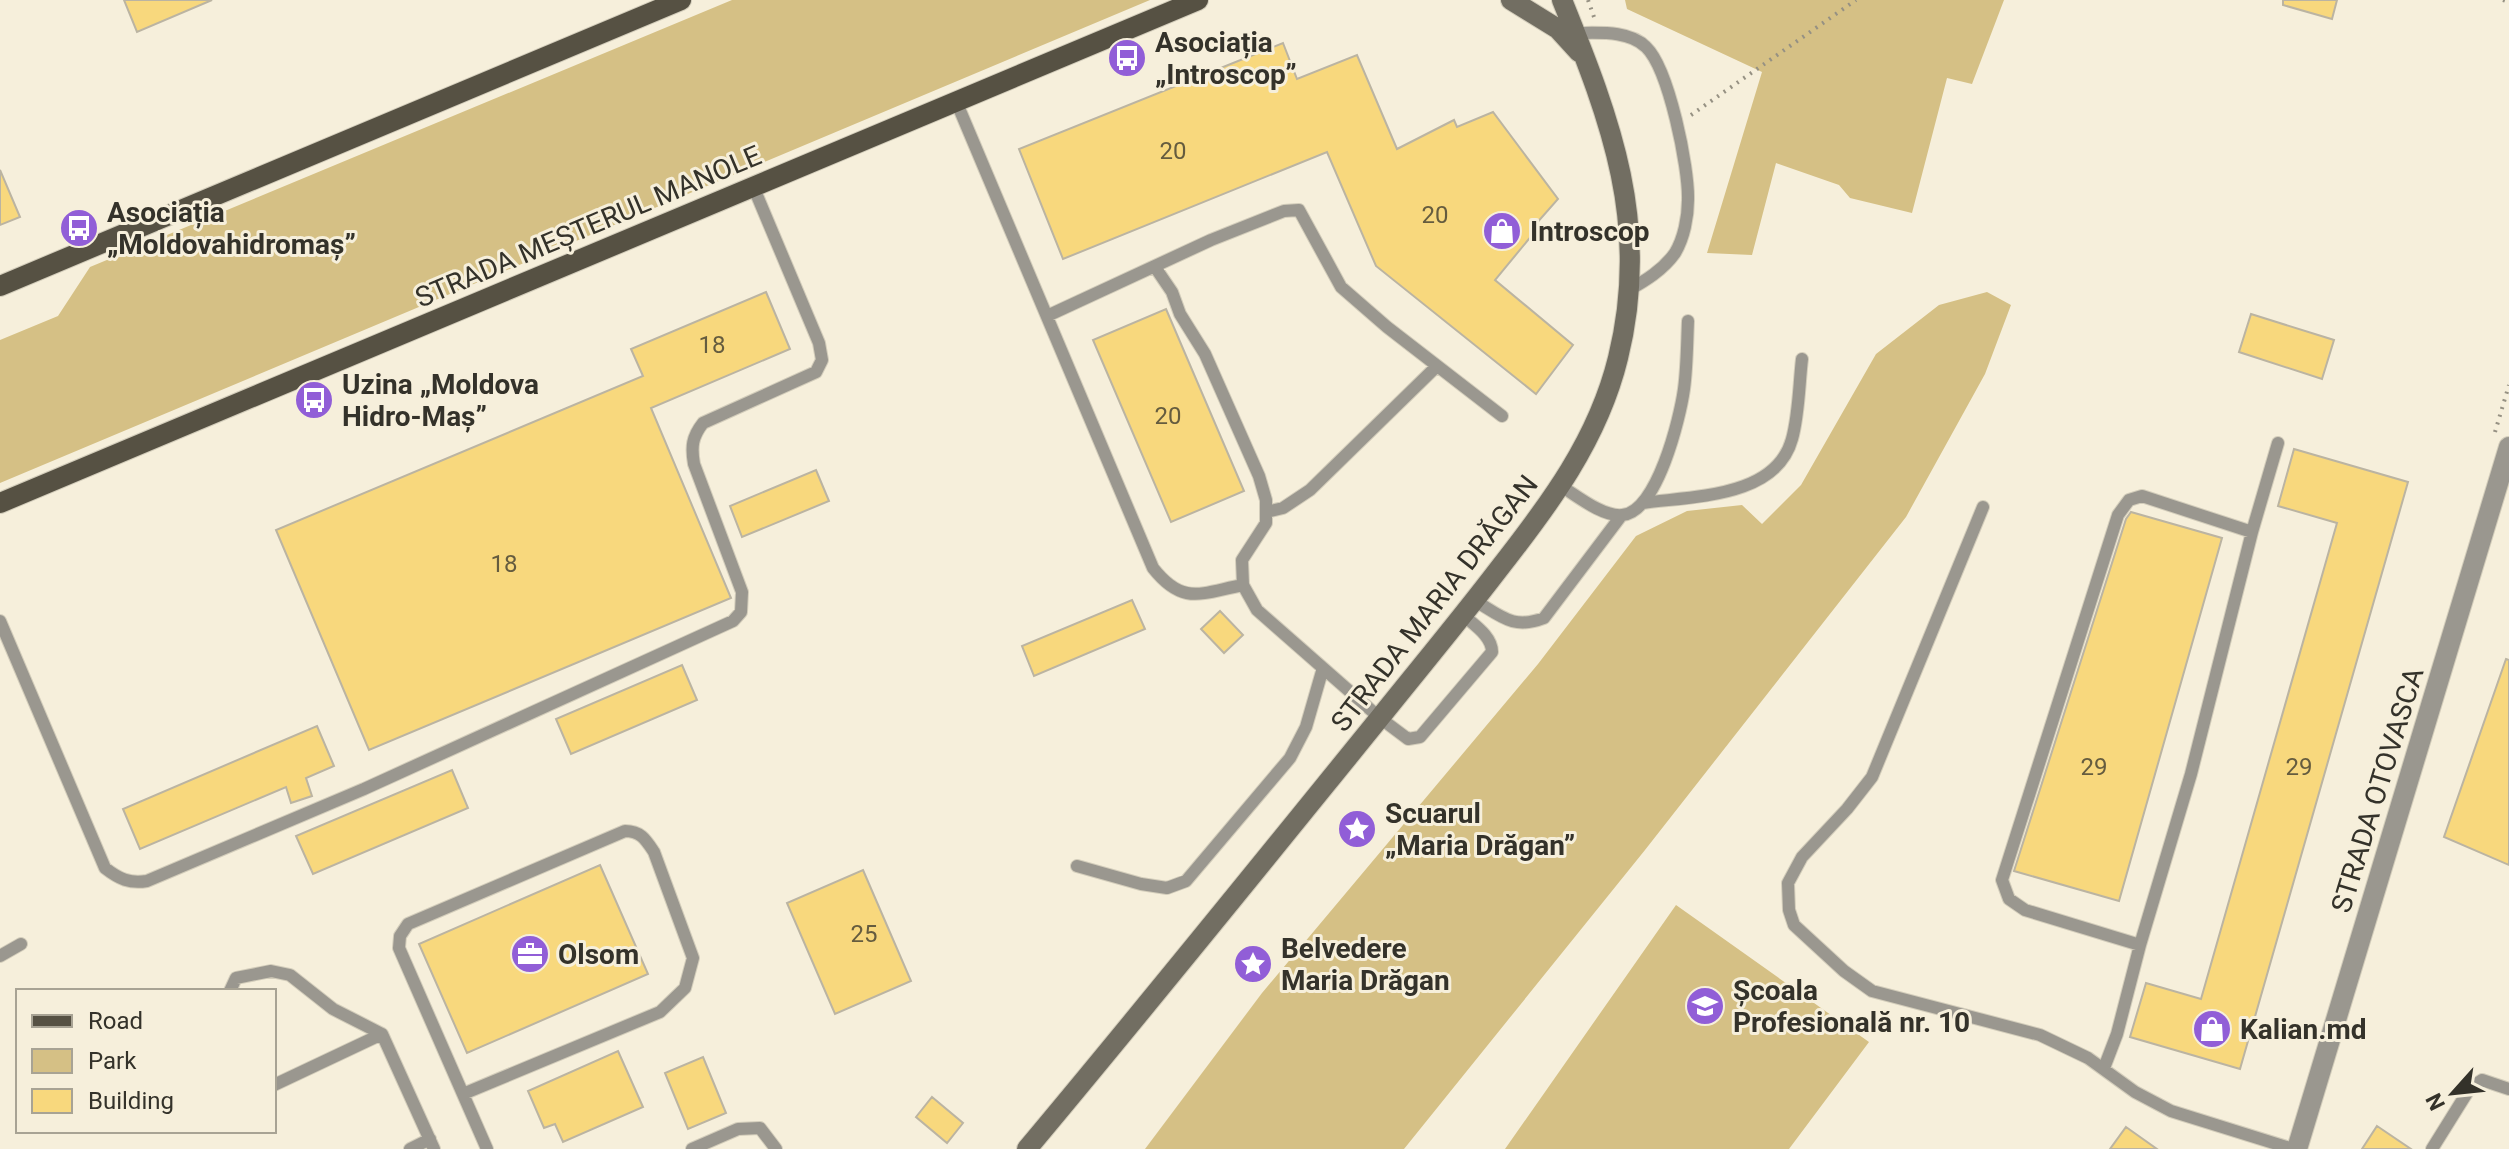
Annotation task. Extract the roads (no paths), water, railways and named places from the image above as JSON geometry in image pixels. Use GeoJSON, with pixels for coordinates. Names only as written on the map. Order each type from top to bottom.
{"type":"FeatureCollection","features":[{"type":"Feature","properties":{"kind":"main road"},"geometry":{"type":"LineString","coordinates":[[0,286],[681,0]]}},
{"type":"Feature","properties":{"kind":"main road","name":"STRADA MEȘTERUL MANOLE"},"geometry":{"type":"LineString","coordinates":[[0,503],[1198,0]]}},
{"type":"Feature","properties":{"kind":"main road"},"geometry":{"type":"LineString","coordinates":[[1511,0],[1558,29],[1587,60]]}},
{"type":"Feature","properties":{"kind":"main road","name":"STRADA MARIA DRĂGAN"},"geometry":{"type":"LineString","coordinates":[[1027,1149],[1469,608],[1561,486],[1594,427],[1618,359],[1627,291],[1629,225],[1613,133],[1562,0]]}},
{"type":"Feature","properties":{"kind":"street","name":"STRADA OTOVASCA"},"geometry":{"type":"LineString","coordinates":[[2295,1149],[2509,447]]}},
{"type":"Feature","properties":{"kind":"lane"},"geometry":{"type":"LineString","coordinates":[[1576,33],[1630,37],[1646,47],[1657,63],[1685,158],[1689,201],[1684,229],[1675,253],[1654,275],[1627,291]]}},
{"type":"Feature","properties":{"kind":"lane"},"geometry":{"type":"LineString","coordinates":[[956,101],[1153,568],[1166,585],[1188,595],[1243,585]]}},
{"type":"Feature","properties":{"kind":"lane"},"geometry":{"type":"LineString","coordinates":[[0,621],[105,868],[116,877],[135,883],[147,881],[364,789],[733,621],[741,612],[742,592],[694,464],[691,450],[694,435],[703,423],[816,372],[822,360],[819,343],[753,186]]}},
{"type":"Feature","properties":{"kind":"lane"},"geometry":{"type":"LineString","coordinates":[[1047,316],[1211,240],[1284,211],[1299,210],[1341,287],[1502,416]]}},
{"type":"Feature","properties":{"kind":"lane"},"geometry":{"type":"LineString","coordinates":[[1155,267],[1205,354],[1259,476],[1266,500],[1266,523],[1242,560],[1243,585],[1257,610],[1408,739],[1420,737],[1492,652],[1492,644],[1469,608]]}},
{"type":"Feature","properties":{"kind":"lane"},"geometry":{"type":"LineString","coordinates":[[1469,608],[1512,623],[1530,623],[1544,618],[1621,516],[1643,503],[1653,489],[1674,435],[1684,390],[1688,321]]}},
{"type":"Feature","properties":{"kind":"lane"},"geometry":{"type":"LineString","coordinates":[[1643,503],[1745,488],[1766,476],[1783,459],[1792,439],[1802,359]]}},
{"type":"Feature","properties":{"kind":"lane"},"geometry":{"type":"LineString","coordinates":[[1266,512],[1283,508],[1310,490],[1437,366]]}},
{"type":"Feature","properties":{"kind":"lane"},"geometry":{"type":"LineString","coordinates":[[2104,1068],[2117,1034],[2191,774],[2252,532],[2278,443]]}},
{"type":"Feature","properties":{"kind":"lane"},"geometry":{"type":"LineString","coordinates":[[1561,486],[1621,516]]}},
{"type":"Feature","properties":{"kind":"lane"},"geometry":{"type":"LineString","coordinates":[[2140,945],[2025,910],[2009,899],[2002,880],[2118,515],[2129,500],[2142,496],[2252,532]]}},
{"type":"Feature","properties":{"kind":"lane"},"geometry":{"type":"LineString","coordinates":[[1983,507],[1872,777],[1802,857],[1788,883],[1789,910],[1794,925],[1844,971],[1872,991],[2040,1035],[2104,1068],[2135,1092],[2171,1111],[2295,1149]]}},
{"type":"Feature","properties":{"kind":"lane"},"geometry":{"type":"LineString","coordinates":[[1077,866],[1167,888],[1186,881],[1290,758],[1306,727],[1323,668]]}},
{"type":"Feature","properties":{"kind":"lane"},"geometry":{"type":"LineString","coordinates":[[463,1094],[660,1012],[685,988],[693,958],[654,852],[636,831],[625,831],[408,924],[400,936],[399,948],[487,1149]]}},
{"type":"Feature","properties":{"kind":"lane"},"geometry":{"type":"LineString","coordinates":[[0,956],[21,944]]}},
{"type":"Feature","properties":{"kind":"lane"},"geometry":{"type":"LineString","coordinates":[[231,989],[236,978],[271,971],[290,975],[333,1009],[382,1034],[432,1144],[410,1149]]}},
{"type":"Feature","properties":{"kind":"lane"},"geometry":{"type":"LineString","coordinates":[[276,1084],[382,1034]]}},
{"type":"Feature","properties":{"kind":"lane"},"geometry":{"type":"LineString","coordinates":[[2432,1149],[2470,1088],[2482,1080],[2509,1089]]}},
{"type":"Feature","properties":{"kind":"lane"},"geometry":{"type":"LineString","coordinates":[[692,1149],[738,1129],[760,1128],[776,1149]]}},
{"type":"Feature","properties":{"kind":"place","name":"Asociația „Introscop”"},"geometry":{"type":"Point","coordinates":[1127,58]}},
{"type":"Feature","properties":{"kind":"place","name":"Asociația „Moldovahidromaș”"},"geometry":{"type":"Point","coordinates":[79,228]}},
{"type":"Feature","properties":{"kind":"place","name":"Introscop"},"geometry":{"type":"Point","coordinates":[1502,231]}},
{"type":"Feature","properties":{"kind":"place","name":"Uzina „Moldova Hidro-Maș”"},"geometry":{"type":"Point","coordinates":[314,400]}},
{"type":"Feature","properties":{"kind":"place","name":"Scuarul „Maria Drăgan”"},"geometry":{"type":"Point","coordinates":[1357,829]}},
{"type":"Feature","properties":{"kind":"place","name":"Olsom"},"geometry":{"type":"Point","coordinates":[530,954]}},
{"type":"Feature","properties":{"kind":"place","name":"Belvedere Maria Drăgan"},"geometry":{"type":"Point","coordinates":[1253,964]}},
{"type":"Feature","properties":{"kind":"place","name":"Școala Profesională nr. 10"},"geometry":{"type":"Point","coordinates":[1705,1006]}},
{"type":"Feature","properties":{"kind":"place","name":"Kalian.md"},"geometry":{"type":"Point","coordinates":[2212,1029]}}]}
